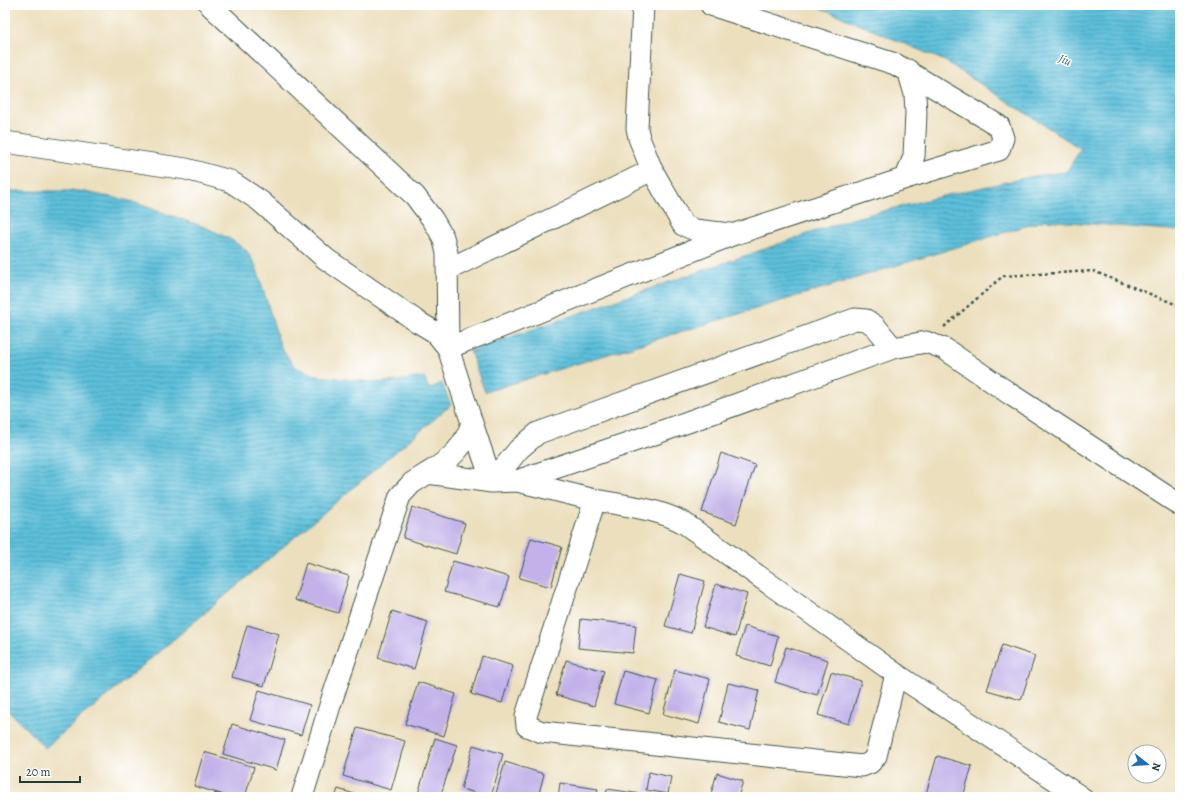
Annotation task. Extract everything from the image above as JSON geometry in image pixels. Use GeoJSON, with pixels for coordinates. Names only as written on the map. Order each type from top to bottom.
{"type":"FeatureCollection","features":[{"type":"Feature","properties":{"kind":"street"},"geometry":{"type":"LineString","coordinates":[[210,5],[415,196],[433,220],[443,238],[447,253],[448,348],[492,482]]}},
{"type":"Feature","properties":{"kind":"street"},"geometry":{"type":"LineString","coordinates":[[643,5],[637,128],[639,138],[652,170],[683,225],[695,230],[732,235]]}},
{"type":"Feature","properties":{"kind":"street"},"geometry":{"type":"LineString","coordinates":[[448,348],[732,235],[906,178],[999,150],[1003,138],[999,126],[908,70],[895,64],[711,5]]}},
{"type":"Feature","properties":{"kind":"street"},"geometry":{"type":"LineString","coordinates":[[906,178],[914,156],[916,113],[915,94],[908,70]]}},
{"type":"Feature","properties":{"kind":"street"},"geometry":{"type":"LineString","coordinates":[[5,142],[186,169],[230,181],[260,201],[326,259],[435,332],[448,348]]}},
{"type":"Feature","properties":{"kind":"street"},"geometry":{"type":"LineString","coordinates":[[447,270],[652,170]]}},
{"type":"Feature","properties":{"kind":"street"},"geometry":{"type":"LineString","coordinates":[[492,482],[519,449],[538,433],[855,319],[866,320],[875,326],[893,348]]}},
{"type":"Feature","properties":{"kind":"street"},"geometry":{"type":"LineString","coordinates":[[517,481],[657,433],[893,348],[926,342],[945,349],[1010,394],[1180,505]]}},
{"type":"Feature","properties":{"kind":"street"},"geometry":{"type":"LineString","coordinates":[[302,797],[332,699],[400,496],[412,482],[444,463],[459,450],[468,435],[472,423]]}},
{"type":"Feature","properties":{"kind":"street"},"geometry":{"type":"LineString","coordinates":[[428,473],[492,482],[517,481],[595,500],[654,510],[670,515],[684,523],[896,674],[1081,797]]}},
{"type":"Feature","properties":{"kind":"street"},"geometry":{"type":"LineString","coordinates":[[595,500],[526,716],[527,726],[542,732],[862,766],[870,763],[876,756],[896,674]]}},
{"type":"Feature","properties":{"kind":"path"},"geometry":{"type":"LineString","coordinates":[[926,342],[1003,276],[1092,271],[1180,306]]}},
{"type":"Feature","properties":{"kind":"water","name":"Jiu"},"geometry":{"type":"Polygon","coordinates":[[[814,5],[1180,5],[1180,231],[1045,220],[485,392],[470,351],[851,219],[943,196],[1034,176],[1066,172],[1081,149],[945,61],[814,5]]]}},
{"type":"Feature","properties":{"kind":"water"},"geometry":{"type":"Polygon","coordinates":[[[5,191],[80,191],[130,201],[207,228],[230,239],[246,250],[256,266],[281,348],[295,367],[318,376],[380,383],[424,377],[429,389],[442,383],[451,405],[45,748],[5,707],[5,191]]]}},
{"type":"Feature","properties":{"kind":"building"},"geometry":{"type":"Polygon","coordinates":[[[721,453],[755,465],[736,524],[702,512],[721,453]]]}},
{"type":"Feature","properties":{"kind":"building"},"geometry":{"type":"Polygon","coordinates":[[[412,507],[465,523],[456,554],[403,538],[412,507]]]}},
{"type":"Feature","properties":{"kind":"building"},"geometry":{"type":"Polygon","coordinates":[[[531,538],[562,547],[551,587],[519,578],[531,538]]]}},
{"type":"Feature","properties":{"kind":"building"},"geometry":{"type":"Polygon","coordinates":[[[453,561],[509,577],[500,607],[444,592],[453,561]]]}},
{"type":"Feature","properties":{"kind":"building"},"geometry":{"type":"Polygon","coordinates":[[[306,563],[349,576],[338,613],[295,600],[306,563]]]}},
{"type":"Feature","properties":{"kind":"building"},"geometry":{"type":"Polygon","coordinates":[[[680,574],[705,581],[691,633],[665,626],[680,574]]]}},
{"type":"Feature","properties":{"kind":"building"},"geometry":{"type":"Polygon","coordinates":[[[716,584],[747,594],[735,637],[703,627],[716,584]]]}},
{"type":"Feature","properties":{"kind":"building"},"geometry":{"type":"Polygon","coordinates":[[[392,611],[428,622],[414,669],[378,658],[392,611]]]}},
{"type":"Feature","properties":{"kind":"building"},"geometry":{"type":"Polygon","coordinates":[[[581,619],[636,625],[633,653],[578,648],[581,619]]]}},
{"type":"Feature","properties":{"kind":"building"},"geometry":{"type":"Polygon","coordinates":[[[247,625],[279,634],[264,686],[232,677],[247,625]]]}},
{"type":"Feature","properties":{"kind":"building"},"geometry":{"type":"Polygon","coordinates":[[[745,626],[778,636],[770,666],[736,656],[745,626]]]}},
{"type":"Feature","properties":{"kind":"building"},"geometry":{"type":"Polygon","coordinates":[[[1002,645],[1035,656],[1021,700],[987,690],[1002,645]]]}},
{"type":"Feature","properties":{"kind":"building"},"geometry":{"type":"Polygon","coordinates":[[[786,647],[828,660],[817,695],[775,682],[786,647]]]}},
{"type":"Feature","properties":{"kind":"building"},"geometry":{"type":"Polygon","coordinates":[[[482,656],[513,666],[502,703],[471,694],[482,656]]]}},
{"type":"Feature","properties":{"kind":"building"},"geometry":{"type":"Polygon","coordinates":[[[566,660],[604,671],[594,706],[556,695],[566,660]]]}},
{"type":"Feature","properties":{"kind":"building"},"geometry":{"type":"Polygon","coordinates":[[[675,670],[710,679],[699,724],[663,714],[675,670]]]}},
{"type":"Feature","properties":{"kind":"building"},"geometry":{"type":"Polygon","coordinates":[[[623,671],[658,680],[649,713],[614,704],[623,671]]]}},
{"type":"Feature","properties":{"kind":"building"},"geometry":{"type":"Polygon","coordinates":[[[831,672],[861,681],[849,724],[818,715],[831,672]]]}},
{"type":"Feature","properties":{"kind":"building"},"geometry":{"type":"Polygon","coordinates":[[[418,682],[456,694],[444,736],[405,724],[418,682]]]}},
{"type":"Feature","properties":{"kind":"building"},"geometry":{"type":"Polygon","coordinates":[[[728,683],[759,690],[750,730],[719,722],[728,683]]]}},
{"type":"Feature","properties":{"kind":"building"},"geometry":{"type":"Polygon","coordinates":[[[259,690],[310,705],[301,735],[250,720],[259,690]]]}},
{"type":"Feature","properties":{"kind":"building"},"geometry":{"type":"Polygon","coordinates":[[[232,724],[285,740],[276,770],[223,754],[232,724]]]}},
{"type":"Feature","properties":{"kind":"building"},"geometry":{"type":"Polygon","coordinates":[[[357,728],[405,741],[391,790],[343,776],[357,728]]]}},
{"type":"Feature","properties":{"kind":"building"},"geometry":{"type":"Polygon","coordinates":[[[435,738],[457,745],[440,797],[417,797],[435,738]]]}},
{"type":"Feature","properties":{"kind":"building"},"geometry":{"type":"Polygon","coordinates":[[[473,745],[503,754],[491,797],[461,789],[473,745]]]}},
{"type":"Feature","properties":{"kind":"building"},"geometry":{"type":"Polygon","coordinates":[[[204,752],[254,767],[245,797],[231,797],[194,786],[204,752]]]}},
{"type":"Feature","properties":{"kind":"building"},"geometry":{"type":"Polygon","coordinates":[[[937,756],[972,766],[963,797],[925,797],[937,756]]]}},
{"type":"Feature","properties":{"kind":"building"},"geometry":{"type":"Polygon","coordinates":[[[505,762],[544,774],[538,797],[495,797],[505,762]]]}},
{"type":"Feature","properties":{"kind":"building"},"geometry":{"type":"Polygon","coordinates":[[[649,772],[671,777],[668,794],[646,790],[649,772]]]}},
{"type":"Feature","properties":{"kind":"building"},"geometry":{"type":"Polygon","coordinates":[[[717,773],[743,781],[738,797],[710,797],[717,773]]]}},
{"type":"Feature","properties":{"kind":"building"},"geometry":{"type":"Polygon","coordinates":[[[560,783],[598,789],[596,797],[558,797],[560,783]]]}},
{"type":"Feature","properties":{"kind":"building"},"geometry":{"type":"Polygon","coordinates":[[[338,789],[364,797],[335,797],[338,789]]]}},
{"type":"Feature","properties":{"kind":"building"},"geometry":{"type":"Polygon","coordinates":[[[607,789],[642,794],[642,797],[606,797],[607,789]]]}},
{"type":"Feature","properties":{"kind":"building"},"geometry":{"type":"Polygon","coordinates":[[[215,793],[227,797],[214,797],[215,793]]]}},
{"type":"Feature","properties":{"kind":"building"},"geometry":{"type":"Polygon","coordinates":[[[693,793],[704,797],[692,797],[693,793]]]}}]}
